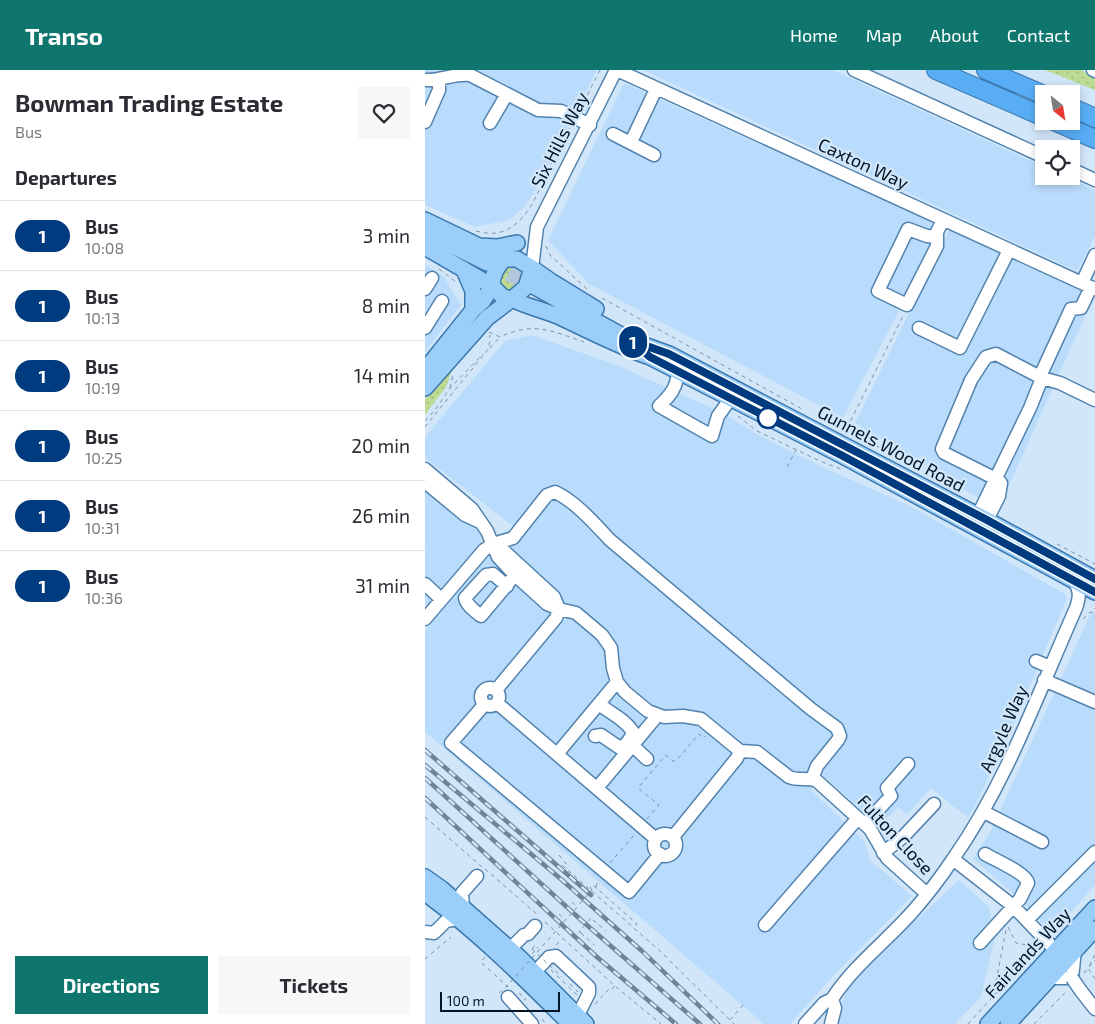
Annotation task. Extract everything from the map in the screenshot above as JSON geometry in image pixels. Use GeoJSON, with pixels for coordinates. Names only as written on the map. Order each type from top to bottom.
{"type":"FeatureCollection","features":[{"type":"Feature","properties":{"kind":"highway"},"geometry":{"type":"LineString","coordinates":[[936,70],[1035,113]]}},
{"type":"Feature","properties":{"kind":"highway"},"geometry":{"type":"LineString","coordinates":[[986,70],[1035,91]]}},
{"type":"Feature","properties":{"kind":"highway"},"geometry":{"type":"LineString","coordinates":[[1080,111],[1095,118]]}},
{"type":"Feature","properties":{"kind":"highway"},"geometry":{"type":"LineString","coordinates":[[1074,130],[1095,139]]}},
{"type":"Feature","properties":{"kind":"main road","name":"Gunnels Wood Road"},"geometry":{"type":"LineString","coordinates":[[425,220],[479,246],[493,255],[504,259],[517,259],[574,297],[659,345],[669,354]]}},
{"type":"Feature","properties":{"kind":"main road"},"geometry":{"type":"LineString","coordinates":[[425,232],[487,263]]}},
{"type":"Feature","properties":{"kind":"main road"},"geometry":{"type":"LineString","coordinates":[[479,246],[497,247],[517,243]]}},
{"type":"Feature","properties":{"kind":"main road","name":"Gunnels Wood Road"},"geometry":{"type":"LineString","coordinates":[[425,247],[459,275],[492,286],[503,297],[536,308],[622,347],[650,357],[678,371],[729,403],[841,455],[1095,592]]}},
{"type":"Feature","properties":{"kind":"main road"},"geometry":{"type":"LineString","coordinates":[[425,370],[473,310],[483,301],[492,286],[491,278],[504,259]]}},
{"type":"Feature","properties":{"kind":"main road"},"geometry":{"type":"LineString","coordinates":[[425,388],[487,318],[526,287],[532,268]]}},
{"type":"Feature","properties":{"kind":"main road"},"geometry":{"type":"LineString","coordinates":[[459,275],[473,292],[473,310]]}},
{"type":"Feature","properties":{"kind":"main road","name":"Gunnels Wood Road"},"geometry":{"type":"LineString","coordinates":[[535,287],[630,340],[669,354],[983,518],[1095,579]]}},
{"type":"Feature","properties":{"kind":"main road","name":"Gunnels Wood Road"},"geometry":{"type":"LineString","coordinates":[[630,340],[650,357]]}},
{"type":"Feature","properties":{"kind":"main road"},"geometry":{"type":"LineString","coordinates":[[425,877],[461,906],[535,972],[578,1021]]}},
{"type":"Feature","properties":{"kind":"main road"},"geometry":{"type":"LineString","coordinates":[[425,892],[461,906],[530,983],[578,1021]]}},
{"type":"Feature","properties":{"kind":"main road","name":"Fairlands Way"},"geometry":{"type":"LineString","coordinates":[[988,1024],[1095,908]]}},
{"type":"Feature","properties":{"kind":"main road","name":"Fairlands Way"},"geometry":{"type":"LineString","coordinates":[[1008,1024],[1095,929]]}},
{"type":"Feature","properties":{"kind":"street","name":"Caxton Way"},"geometry":{"type":"LineString","coordinates":[[617,70],[1089,287]]}},
{"type":"Feature","properties":{"kind":"street","name":"Six Hills Way"},"geometry":{"type":"LineString","coordinates":[[532,268],[537,227],[617,70]]}},
{"type":"Feature","properties":{"kind":"street"},"geometry":{"type":"LineString","coordinates":[[854,70],[1035,153]]}},
{"type":"Feature","properties":{"kind":"street"},"geometry":{"type":"LineString","coordinates":[[425,80],[446,75],[470,75],[538,110],[561,111],[590,125]]}},
{"type":"Feature","properties":{"kind":"street"},"geometry":{"type":"LineString","coordinates":[[425,122],[429,104],[439,90],[446,75]]}},
{"type":"Feature","properties":{"kind":"street"},"geometry":{"type":"LineString","coordinates":[[631,142],[657,89]]}},
{"type":"Feature","properties":{"kind":"street"},"geometry":{"type":"LineString","coordinates":[[490,123],[507,94]]}},
{"type":"Feature","properties":{"kind":"street"},"geometry":{"type":"LineString","coordinates":[[613,134],[655,154]]}},
{"type":"Feature","properties":{"kind":"street"},"geometry":{"type":"LineString","coordinates":[[1080,174],[1095,180]]}},
{"type":"Feature","properties":{"kind":"street"},"geometry":{"type":"LineString","coordinates":[[937,237],[927,236],[908,229],[878,291],[907,305],[937,246],[937,237],[937,232],[943,220]]}},
{"type":"Feature","properties":{"kind":"street","name":"Six Hills Way"},"geometry":{"type":"LineString","coordinates":[[504,259],[522,238],[537,227]]}},
{"type":"Feature","properties":{"kind":"street"},"geometry":{"type":"LineString","coordinates":[[919,328],[961,348],[1009,250]]}},
{"type":"Feature","properties":{"kind":"street"},"geometry":{"type":"LineString","coordinates":[[996,479],[1030,408],[1042,378],[1042,372],[1071,309],[1081,308],[1089,287],[1095,255]]}},
{"type":"Feature","properties":{"kind":"street"},"geometry":{"type":"LineString","coordinates":[[425,289],[432,278]]}},
{"type":"Feature","properties":{"kind":"street"},"geometry":{"type":"LineString","coordinates":[[425,328],[442,301]]}},
{"type":"Feature","properties":{"kind":"street"},"geometry":{"type":"LineString","coordinates":[[983,518],[994,493],[1002,485],[996,479],[944,453],[942,449],[967,389],[986,357],[996,354],[1042,378],[1095,400]]}},
{"type":"Feature","properties":{"kind":"street"},"geometry":{"type":"LineString","coordinates":[[678,371],[672,393],[659,406],[712,436],[718,416],[729,403]]}},
{"type":"Feature","properties":{"kind":"street"},"geometry":{"type":"LineString","coordinates":[[425,469],[472,509],[487,531],[493,544],[498,557],[515,575],[547,604],[576,613],[605,639],[611,648],[613,668],[617,682],[625,692],[648,712],[664,717],[683,716],[701,719],[740,751],[757,752],[793,778],[813,779],[817,766],[840,736],[837,728],[811,709],[721,634],[610,540],[590,519],[555,492],[547,495],[513,538],[493,544],[484,550],[425,619]]}},
{"type":"Feature","properties":{"kind":"street"},"geometry":{"type":"LineString","coordinates":[[425,482],[465,515],[480,522]]}},
{"type":"Feature","properties":{"kind":"street"},"geometry":{"type":"LineString","coordinates":[[493,544],[505,551],[554,598],[559,609],[557,618],[496,690],[499,698],[490,704],[451,743],[629,892],[660,854]]}},
{"type":"Feature","properties":{"kind":"street"},"geometry":{"type":"LineString","coordinates":[[507,586],[515,575]]}},
{"type":"Feature","properties":{"kind":"street","name":"Argyle Way"},"geometry":{"type":"LineString","coordinates":[[805,1024],[824,1003],[832,999],[845,979],[927,894],[985,812],[1004,774],[1076,608],[1080,590],[1074,581]]}},
{"type":"Feature","properties":{"kind":"street"},"geometry":{"type":"LineString","coordinates":[[425,584],[441,599]]}},
{"type":"Feature","properties":{"kind":"street"},"geometry":{"type":"LineString","coordinates":[[1076,608],[1090,599],[1095,605]]}},
{"type":"Feature","properties":{"kind":"street"},"geometry":{"type":"LineString","coordinates":[[1036,661],[1050,666]]}},
{"type":"Feature","properties":{"kind":"street"},"geometry":{"type":"LineString","coordinates":[[1044,680],[1095,702]]}},
{"type":"Feature","properties":{"kind":"street"},"geometry":{"type":"LineString","coordinates":[[557,754],[617,682]]}},
{"type":"Feature","properties":{"kind":"street"},"geometry":{"type":"LineString","coordinates":[[490,704],[557,754],[656,839]]}},
{"type":"Feature","properties":{"kind":"street"},"geometry":{"type":"LineString","coordinates":[[595,736],[601,735],[619,748],[633,735],[632,729],[599,704]]}},
{"type":"Feature","properties":{"kind":"street"},"geometry":{"type":"LineString","coordinates":[[597,788],[657,716]]}},
{"type":"Feature","properties":{"kind":"street"},"geometry":{"type":"LineString","coordinates":[[633,746],[647,759]]}},
{"type":"Feature","properties":{"kind":"street"},"geometry":{"type":"LineString","coordinates":[[673,837],[737,758],[740,751]]}},
{"type":"Feature","properties":{"kind":"street"},"geometry":{"type":"LineString","coordinates":[[765,925],[861,821],[891,796],[887,788],[908,764]]}},
{"type":"Feature","properties":{"kind":"street","name":"Fulton Close"},"geometry":{"type":"LineString","coordinates":[[813,779],[823,785],[873,832],[883,853],[927,894]]}},
{"type":"Feature","properties":{"kind":"street"},"geometry":{"type":"LineString","coordinates":[[883,853],[903,837],[934,804]]}},
{"type":"Feature","properties":{"kind":"street"},"geometry":{"type":"LineString","coordinates":[[985,812],[1042,842]]}},
{"type":"Feature","properties":{"kind":"street"},"geometry":{"type":"LineString","coordinates":[[665,834],[673,837],[676,844],[674,851],[666,855],[660,854],[655,846],[656,839],[665,834]]}},
{"type":"Feature","properties":{"kind":"street"},"geometry":{"type":"LineString","coordinates":[[1027,920],[1095,852]]}},
{"type":"Feature","properties":{"kind":"street"},"geometry":{"type":"LineString","coordinates":[[980,943],[1019,899],[1027,886],[1027,879],[985,854]]}},
{"type":"Feature","properties":{"kind":"street"},"geometry":{"type":"LineString","coordinates":[[953,859],[1013,906],[1056,951]]}},
{"type":"Feature","properties":{"kind":"street"},"geometry":{"type":"LineString","coordinates":[[425,932],[434,933],[461,906],[477,876]]}},
{"type":"Feature","properties":{"kind":"street"},"geometry":{"type":"LineString","coordinates":[[510,949],[535,926]]}},
{"type":"Feature","properties":{"kind":"street"},"geometry":{"type":"LineString","coordinates":[[1075,950],[1077,983],[1095,1009]]}},
{"type":"Feature","properties":{"kind":"street"},"geometry":{"type":"LineString","coordinates":[[535,972],[549,957],[556,956],[589,987],[589,993],[578,1021]]}},
{"type":"Feature","properties":{"kind":"street"},"geometry":{"type":"LineString","coordinates":[[1050,978],[1077,983]]}},
{"type":"Feature","properties":{"kind":"street"},"geometry":{"type":"LineString","coordinates":[[504,995],[532,1024]]}},
{"type":"Feature","properties":{"kind":"street"},"geometry":{"type":"LineString","coordinates":[[831,1024],[835,1008],[832,999]]}},
{"type":"Feature","properties":{"kind":"path"},"geometry":{"type":"LineString","coordinates":[[473,230],[487,234],[496,233],[510,228],[521,218],[539,192],[600,70]]}},
{"type":"Feature","properties":{"kind":"path"},"geometry":{"type":"LineString","coordinates":[[537,227],[550,255],[587,289]]}},
{"type":"Feature","properties":{"kind":"path"},"geometry":{"type":"LineString","coordinates":[[433,264],[459,275]]}},
{"type":"Feature","properties":{"kind":"path"},"geometry":{"type":"LineString","coordinates":[[596,294],[630,315],[804,411]]}},
{"type":"Feature","properties":{"kind":"path"},"geometry":{"type":"LineString","coordinates":[[847,429],[907,309]]}},
{"type":"Feature","properties":{"kind":"path"},"geometry":{"type":"LineString","coordinates":[[425,421],[436,409],[449,389],[489,348],[500,337],[514,330],[529,328],[546,329],[591,344]]}},
{"type":"Feature","properties":{"kind":"path"},"geometry":{"type":"LineString","coordinates":[[425,427],[489,348],[490,334],[500,337]]}},
{"type":"Feature","properties":{"kind":"path"},"geometry":{"type":"LineString","coordinates":[[729,403],[757,431],[843,470]]}},
{"type":"Feature","properties":{"kind":"path"},"geometry":{"type":"LineString","coordinates":[[822,420],[847,429],[955,490]]}},
{"type":"Feature","properties":{"kind":"path"},"geometry":{"type":"LineString","coordinates":[[852,436],[859,436]]}},
{"type":"Feature","properties":{"kind":"path"},"geometry":{"type":"LineString","coordinates":[[787,467],[797,450]]}},
{"type":"Feature","properties":{"kind":"path"},"geometry":{"type":"LineString","coordinates":[[1051,541],[1095,564]]}},
{"type":"Feature","properties":{"kind":"path"},"geometry":{"type":"LineString","coordinates":[[595,887],[604,871],[659,805],[638,788],[666,755],[673,761],[679,759],[699,734],[704,738]]}},
{"type":"Feature","properties":{"kind":"path"},"geometry":{"type":"LineString","coordinates":[[687,742],[690,745]]}},
{"type":"Feature","properties":{"kind":"path"},"geometry":{"type":"LineString","coordinates":[[676,756],[679,759]]}},
{"type":"Feature","properties":{"kind":"path"},"geometry":{"type":"LineString","coordinates":[[559,855],[569,866],[566,869]]}},
{"type":"Feature","properties":{"kind":"path"},"geometry":{"type":"LineString","coordinates":[[562,865],[660,951],[734,1024]]}},
{"type":"Feature","properties":{"kind":"path"},"geometry":{"type":"LineString","coordinates":[[504,995],[537,952],[591,892],[591,885],[637,924],[634,928]]}},
{"type":"Feature","properties":{"kind":"path"},"geometry":{"type":"LineString","coordinates":[[572,902],[577,907]]}},
{"type":"Feature","properties":{"kind":"path"},"geometry":{"type":"LineString","coordinates":[[572,913],[585,925]]}},
{"type":"Feature","properties":{"kind":"path"},"geometry":{"type":"LineString","coordinates":[[559,914],[565,920]]}},
{"type":"Feature","properties":{"kind":"path"},"geometry":{"type":"LineString","coordinates":[[594,944],[579,932],[591,918],[606,931]]}},
{"type":"Feature","properties":{"kind":"path"},"geometry":{"type":"LineString","coordinates":[[968,1024],[993,997],[1039,947],[1016,943],[1007,926],[993,997]]}},
{"type":"Feature","properties":{"kind":"path"},"geometry":{"type":"LineString","coordinates":[[425,959],[451,937]]}},
{"type":"Feature","properties":{"kind":"path"},"geometry":{"type":"LineString","coordinates":[[532,954],[538,948],[535,945],[533,949],[537,952],[562,977]]}},
{"type":"Feature","properties":{"kind":"path"},"geometry":{"type":"LineString","coordinates":[[1088,968],[1095,955]]}},
{"type":"Feature","properties":{"kind":"path"},"geometry":{"type":"LineString","coordinates":[[1034,1024],[1077,983],[1095,960]]}},
{"type":"Feature","properties":{"kind":"path"},"geometry":{"type":"LineString","coordinates":[[1088,968],[1095,979]]}},
{"type":"Feature","properties":{"kind":"path"},"geometry":{"type":"LineString","coordinates":[[550,970],[580,998]]}},
{"type":"Feature","properties":{"kind":"path"},"geometry":{"type":"LineString","coordinates":[[592,1008],[609,989],[611,990],[615,986]]}},
{"type":"Feature","properties":{"kind":"path"},"geometry":{"type":"LineString","coordinates":[[523,1001],[524,997]]}},
{"type":"Feature","properties":{"kind":"path"},"geometry":{"type":"LineString","coordinates":[[730,1020],[744,1004]]}},
{"type":"Feature","properties":{"kind":"shaded area"},"geometry":{"type":"Polygon","coordinates":[[[425,70],[597,70],[525,207],[509,220],[475,227],[425,205],[425,70]]]}},
{"type":"Feature","properties":{"kind":"shaded area"},"geometry":{"type":"Polygon","coordinates":[[[643,70],[833,70],[1035,163],[1035,185],[1080,185],[1080,183],[1095,190],[1095,236],[1077,271],[643,70]]]}},
{"type":"Feature","properties":{"kind":"shaded area"},"geometry":{"type":"Polygon","coordinates":[[[624,83],[943,227],[843,418],[589,284],[548,240],[624,83]]]}},
{"type":"Feature","properties":{"kind":"shaded area"},"geometry":{"type":"Polygon","coordinates":[[[950,229],[1019,263],[1094,296],[998,510],[855,423],[950,229]]]}},
{"type":"Feature","properties":{"kind":"shaded area"},"geometry":{"type":"Polygon","coordinates":[[[425,264],[444,277],[461,305],[425,352],[425,264]]]}},
{"type":"Feature","properties":{"kind":"shaded area"},"geometry":{"type":"Polygon","coordinates":[[[532,335],[619,366],[721,412],[757,434],[820,466],[912,507],[1065,594],[1067,599],[1013,725],[968,818],[931,788],[907,815],[898,807],[880,826],[822,775],[811,790],[865,842],[870,860],[912,896],[835,974],[790,1024],[764,1024],[425,732],[425,630],[513,526],[425,458],[425,437],[505,341],[532,335]]]}},
{"type":"Feature","properties":{"kind":"shaded area"},"geometry":{"type":"Polygon","coordinates":[[[425,487],[480,532],[481,548],[425,614],[425,487]]]}},
{"type":"Feature","properties":{"kind":"shaded area"},"geometry":{"type":"Polygon","coordinates":[[[1092,611],[1095,613],[1095,885],[1051,934],[1025,904],[973,859],[989,834],[1092,611]]]}},
{"type":"Feature","properties":{"kind":"shaded area"},"geometry":{"type":"Polygon","coordinates":[[[959,880],[989,907],[995,937],[981,997],[955,1024],[838,1024],[840,1010],[848,986],[865,967],[959,880]]]}},
{"type":"Feature","properties":{"kind":"green space"},"geometry":{"type":"Polygon","coordinates":[[[1045,70],[1081,70],[1095,78],[1095,90],[1045,70]]]}},
{"type":"Feature","properties":{"kind":"green space"},"geometry":{"type":"Polygon","coordinates":[[[512,264],[522,270],[524,282],[509,292],[499,287],[498,272],[512,264]]]}},
{"type":"Feature","properties":{"kind":"green space"},"geometry":{"type":"Polygon","coordinates":[[[456,359],[446,387],[425,415],[425,399],[456,359]]]}},
{"type":"Feature","properties":{"kind":"tunnel"},"geometry":{"type":"LineString","coordinates":[[488,263],[535,287]]}},
{"type":"Feature","properties":{"kind":"railway"},"geometry":{"type":"LineString","coordinates":[[425,750],[591,895]]}},
{"type":"Feature","properties":{"kind":"railway"},"geometry":{"type":"LineString","coordinates":[[425,765],[562,880],[642,951],[718,1024]]}},
{"type":"Feature","properties":{"kind":"railway"},"geometry":{"type":"LineString","coordinates":[[425,778],[580,919],[700,1024]]}},
{"type":"Feature","properties":{"kind":"railway"},"geometry":{"type":"LineString","coordinates":[[425,798],[597,957],[676,1024]]}},
{"type":"Feature","properties":{"kind":"bus line","name":"1"},"geometry":{"type":"LineString","coordinates":[[1095,579],[978,515],[669,354],[630,340],[650,357],[841,455],[1095,592]]}}]}
